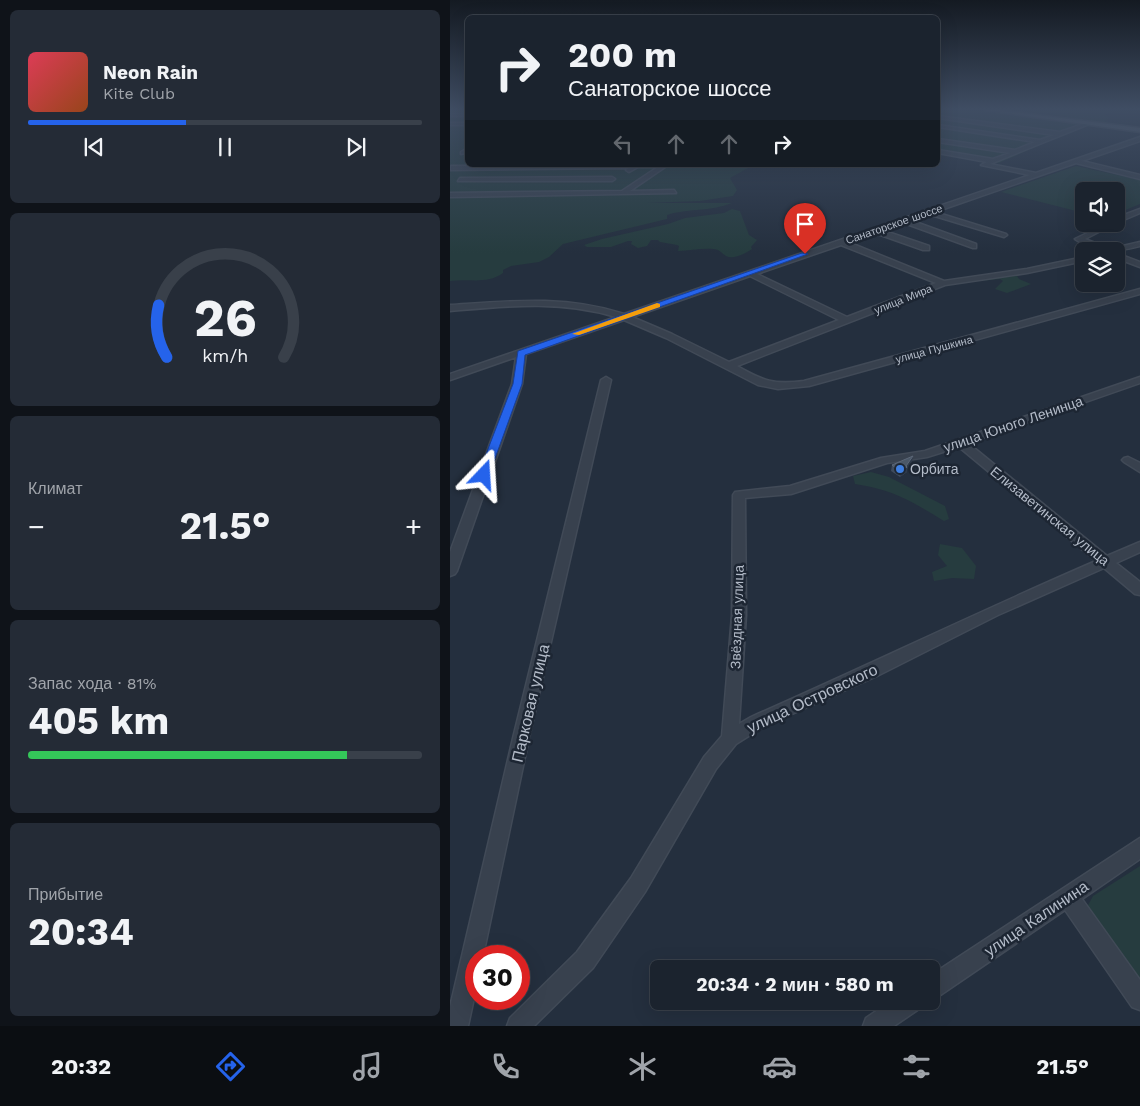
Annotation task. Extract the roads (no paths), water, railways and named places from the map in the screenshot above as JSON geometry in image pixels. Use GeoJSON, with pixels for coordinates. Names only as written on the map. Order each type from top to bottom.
{"type":"FeatureCollection","features":[{"type":"Feature","properties":{"kind":"street"},"geometry":{"type":"LineString","coordinates":[[974,158],[993,161]]}},
{"type":"Feature","properties":{"kind":"street"},"geometry":{"type":"LineString","coordinates":[[1001,158],[984,165],[1036,174]]}},
{"type":"Feature","properties":{"kind":"street","name":"Санаторское шоссе"},"geometry":{"type":"LineString","coordinates":[[450,377],[1085,158]]}},
{"type":"Feature","properties":{"kind":"street"},"geometry":{"type":"LineString","coordinates":[[1076,161],[1140,177]]}},
{"type":"Feature","properties":{"kind":"street"},"geometry":{"type":"LineString","coordinates":[[473,167],[457,183],[612,179]]}},
{"type":"Feature","properties":{"kind":"street"},"geometry":{"type":"LineString","coordinates":[[451,168],[473,167]]}},
{"type":"Feature","properties":{"kind":"street"},"geometry":{"type":"LineString","coordinates":[[585,192],[634,167]]}},
{"type":"Feature","properties":{"kind":"street"},"geometry":{"type":"LineString","coordinates":[[624,192],[661,167]]}},
{"type":"Feature","properties":{"kind":"street"},"geometry":{"type":"LineString","coordinates":[[1127,174],[1134,170]]}},
{"type":"Feature","properties":{"kind":"street"},"geometry":{"type":"LineString","coordinates":[[450,195],[674,192]]}},
{"type":"Feature","properties":{"kind":"street"},"geometry":{"type":"LineString","coordinates":[[1125,217],[1140,211]]}},
{"type":"Feature","properties":{"kind":"street"},"geometry":{"type":"LineString","coordinates":[[928,212],[1004,235]]}},
{"type":"Feature","properties":{"kind":"street"},"geometry":{"type":"LineString","coordinates":[[903,220],[973,246]]}},
{"type":"Feature","properties":{"kind":"street"},"geometry":{"type":"LineString","coordinates":[[874,230],[926,248]]}},
{"type":"Feature","properties":{"kind":"street"},"geometry":{"type":"LineString","coordinates":[[1084,242],[1079,240],[1095,232]]}},
{"type":"Feature","properties":{"kind":"street"},"geometry":{"type":"LineString","coordinates":[[841,242],[943,283]]}},
{"type":"Feature","properties":{"kind":"street"},"geometry":{"type":"LineString","coordinates":[[1125,248],[1140,244]]}},
{"type":"Feature","properties":{"kind":"street"},"geometry":{"type":"LineString","coordinates":[[1125,259],[1140,265]]}},
{"type":"Feature","properties":{"kind":"street","name":"улица Мира"},"geometry":{"type":"LineString","coordinates":[[729,366],[943,283],[1027,271],[1075,260]]}},
{"type":"Feature","properties":{"kind":"street"},"geometry":{"type":"LineString","coordinates":[[750,273],[847,321]]}},
{"type":"Feature","properties":{"kind":"street","name":"улица Пушкина"},"geometry":{"type":"LineString","coordinates":[[450,308],[555,303],[587,307],[626,316],[773,386],[805,384],[1140,291]]}},
{"type":"Feature","properties":{"kind":"street"},"geometry":{"type":"LineString","coordinates":[[450,571],[517,384],[520,353]]}},
{"type":"Feature","properties":{"kind":"street","name":"Парковая улица"},"geometry":{"type":"LineString","coordinates":[[457,1026],[521,738],[606,380]]}},
{"type":"Feature","properties":{"kind":"street","name":"улица Юного Ленинца"},"geometry":{"type":"LineString","coordinates":[[739,495],[791,490],[884,460],[927,454],[1140,380]]}},
{"type":"Feature","properties":{"kind":"street","name":"Елизаветинская улица"},"geometry":{"type":"LineString","coordinates":[[961,443],[1140,590]]}},
{"type":"Feature","properties":{"kind":"street"},"geometry":{"type":"LineString","coordinates":[[1128,460],[1140,468]]}},
{"type":"Feature","properties":{"kind":"street","name":"Звёздная улица"},"geometry":{"type":"LineString","coordinates":[[730,739],[739,615],[739,495]]}},
{"type":"Feature","properties":{"kind":"street","name":"улица Островского"},"geometry":{"type":"LineString","coordinates":[[518,1026],[585,960],[638,885],[710,763],[730,739],[757,722],[872,671],[993,611],[1140,547]]}},
{"type":"Feature","properties":{"kind":"street","name":"улица Калинина"},"geometry":{"type":"LineString","coordinates":[[940,982],[1140,848]]}},
{"type":"Feature","properties":{"kind":"street"},"geometry":{"type":"LineString","coordinates":[[1068,896],[1140,999]]}},
{"type":"Feature","properties":{"kind":"street"},"geometry":{"type":"LineString","coordinates":[[874,1026],[898,1010]]}},
{"type":"Feature","properties":{"kind":"place","name":"Орбита"},"geometry":{"type":"Point","coordinates":[900,469]}}]}
